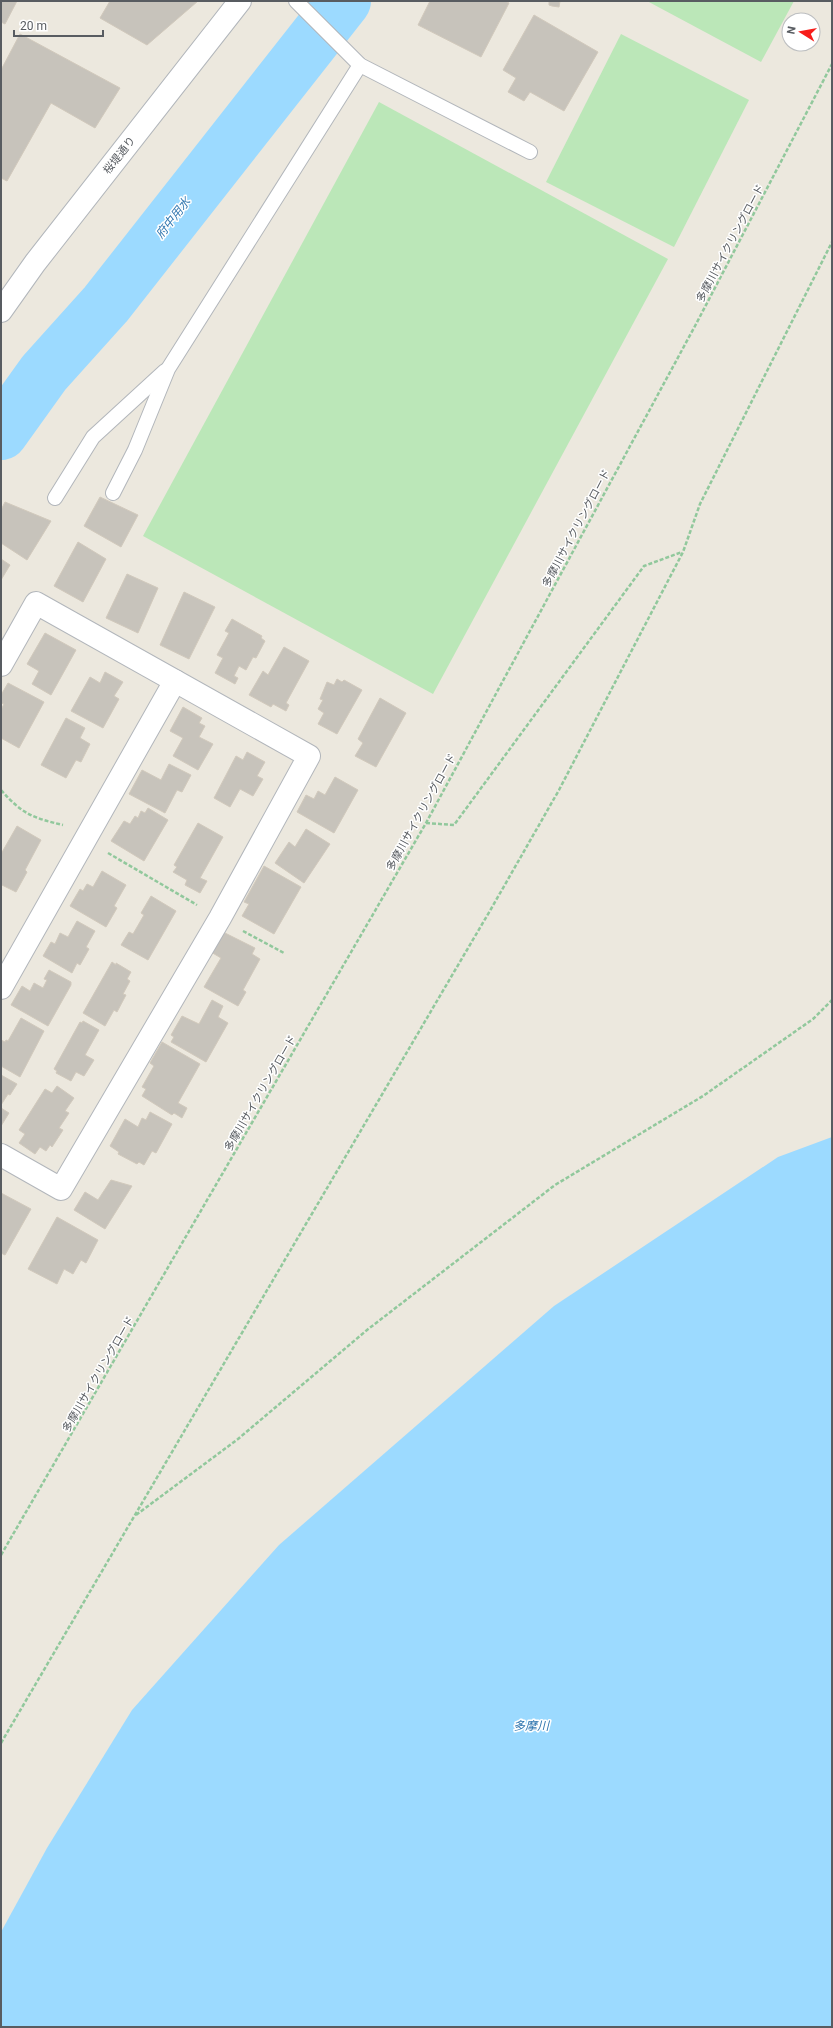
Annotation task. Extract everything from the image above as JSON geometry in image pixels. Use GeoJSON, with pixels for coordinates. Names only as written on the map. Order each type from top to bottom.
{"type":"FeatureCollection","features":[{"type":"Feature","properties":{"kind":"street","name":"桜堤通り"},"geometry":{"type":"LineString","coordinates":[[1,311],[35,263],[240,1]]}},
{"type":"Feature","properties":{"kind":"street"},"geometry":{"type":"LineString","coordinates":[[1,665],[36,603],[309,756],[220,918],[61,1189],[1,1155]]}},
{"type":"Feature","properties":{"kind":"street"},"geometry":{"type":"LineString","coordinates":[[1,988],[175,681]]}},
{"type":"Feature","properties":{"kind":"lane"},"geometry":{"type":"LineString","coordinates":[[296,1],[360,65],[530,152]]}},
{"type":"Feature","properties":{"kind":"lane"},"geometry":{"type":"LineString","coordinates":[[113,493],[135,450],[168,368],[360,65]]}},
{"type":"Feature","properties":{"kind":"lane"},"geometry":{"type":"LineString","coordinates":[[54,498],[93,437],[168,368]]}},
{"type":"Feature","properties":{"kind":"path","name":"多摩川サイクリングロード"},"geometry":{"type":"LineString","coordinates":[[1,1555],[426,823],[695,326],[832,64]]}},
{"type":"Feature","properties":{"kind":"path"},"geometry":{"type":"LineString","coordinates":[[1,1743],[492,910],[559,790],[683,552],[700,504],[832,242]]}},
{"type":"Feature","properties":{"kind":"path"},"geometry":{"type":"LineString","coordinates":[[426,823],[454,825],[644,566],[683,552]]}},
{"type":"Feature","properties":{"kind":"path"},"geometry":{"type":"LineString","coordinates":[[1,790],[15,807],[36,819],[64,826],[220,918],[284,953]]}},
{"type":"Feature","properties":{"kind":"path"},"geometry":{"type":"LineString","coordinates":[[134,1516],[238,1439],[367,1330],[555,1185],[704,1096],[813,1020],[832,1000]]}},
{"type":"Feature","properties":{"kind":"green space"},"geometry":{"type":"Polygon","coordinates":[[[647,1],[794,1],[788,12],[781,12],[781,25],[761,62],[647,1]]]}},
{"type":"Feature","properties":{"kind":"green space"},"geometry":{"type":"Polygon","coordinates":[[[621,34],[749,100],[674,247],[546,182],[621,34]]]}},
{"type":"Feature","properties":{"kind":"green space"},"geometry":{"type":"Polygon","coordinates":[[[379,102],[668,259],[433,694],[143,536],[379,102]]]}},
{"type":"Feature","properties":{"kind":"water","name":"多摩川"},"geometry":{"type":"Polygon","coordinates":[[[832,1137],[832,2027],[1,2027],[1,1932],[47,1848],[132,1710],[279,1545],[554,1306],[778,1157],[832,1137]]]}},
{"type":"Feature","properties":{"kind":"building"},"geometry":{"type":"Polygon","coordinates":[[[1,1],[17,1],[5,24],[1,22],[1,1]]]}},
{"type":"Feature","properties":{"kind":"building"},"geometry":{"type":"Polygon","coordinates":[[[110,1],[198,1],[147,45],[100,18],[110,1]]]}},
{"type":"Feature","properties":{"kind":"building"},"geometry":{"type":"Polygon","coordinates":[[[430,1],[505,1],[509,3],[481,57],[418,25],[430,1]]]}},
{"type":"Feature","properties":{"kind":"building"},"geometry":{"type":"Polygon","coordinates":[[[549,1],[560,1],[559,7],[549,5],[549,1]]]}},
{"type":"Feature","properties":{"kind":"building"},"geometry":{"type":"Polygon","coordinates":[[[534,15],[598,52],[564,111],[530,92],[524,101],[508,92],[516,78],[503,70],[534,15]]]}},
{"type":"Feature","properties":{"kind":"building"},"geometry":{"type":"Polygon","coordinates":[[[20,34],[120,88],[95,128],[51,103],[7,181],[1,178],[1,70],[20,34]]]}},
{"type":"Feature","properties":{"kind":"building"},"geometry":{"type":"Polygon","coordinates":[[[100,497],[138,515],[121,547],[84,526],[100,497]]]}},
{"type":"Feature","properties":{"kind":"building"},"geometry":{"type":"Polygon","coordinates":[[[5,502],[51,521],[27,560],[1,543],[1,510],[5,502]]]}},
{"type":"Feature","properties":{"kind":"building"},"geometry":{"type":"Polygon","coordinates":[[[78,542],[106,559],[83,602],[54,586],[78,542]]]}},
{"type":"Feature","properties":{"kind":"building"},"geometry":{"type":"Polygon","coordinates":[[[1,559],[10,565],[1,580],[1,559]]]}},
{"type":"Feature","properties":{"kind":"building"},"geometry":{"type":"Polygon","coordinates":[[[127,574],[158,588],[138,633],[106,618],[127,574]]]}},
{"type":"Feature","properties":{"kind":"building"},"geometry":{"type":"Polygon","coordinates":[[[184,592],[215,607],[189,659],[160,645],[184,592]]]}},
{"type":"Feature","properties":{"kind":"building"},"geometry":{"type":"Polygon","coordinates":[[[232,619],[262,636],[261,638],[265,641],[256,658],[253,657],[246,670],[239,666],[234,676],[238,678],[235,684],[215,673],[223,658],[217,655],[229,633],[225,631],[232,619]]]}},
{"type":"Feature","properties":{"kind":"building"},"geometry":{"type":"Polygon","coordinates":[[[45,633],[76,650],[51,695],[32,684],[39,671],[27,664],[45,633]]]}},
{"type":"Feature","properties":{"kind":"building"},"geometry":{"type":"Polygon","coordinates":[[[284,647],[309,661],[286,703],[289,705],[286,711],[273,704],[271,707],[249,695],[263,671],[268,675],[284,647]]]}},
{"type":"Feature","properties":{"kind":"building"},"geometry":{"type":"Polygon","coordinates":[[[105,672],[123,682],[114,696],[119,699],[103,728],[71,711],[90,677],[100,683],[105,672]]]}},
{"type":"Feature","properties":{"kind":"building"},"geometry":{"type":"Polygon","coordinates":[[[337,679],[342,682],[344,680],[362,690],[337,734],[318,724],[324,713],[318,709],[323,700],[320,699],[327,682],[334,685],[337,679]]]}},
{"type":"Feature","properties":{"kind":"building"},"geometry":{"type":"Polygon","coordinates":[[[8,683],[44,702],[19,748],[1,738],[1,710],[4,704],[1,703],[1,695],[8,683]]]}},
{"type":"Feature","properties":{"kind":"building"},"geometry":{"type":"Polygon","coordinates":[[[380,698],[406,713],[376,767],[355,756],[363,743],[358,739],[380,698]]]}},
{"type":"Feature","properties":{"kind":"building"},"geometry":{"type":"Polygon","coordinates":[[[183,707],[202,718],[199,723],[205,726],[199,737],[213,744],[198,770],[173,756],[183,738],[170,731],[183,707]]]}},
{"type":"Feature","properties":{"kind":"building"},"geometry":{"type":"Polygon","coordinates":[[[66,718],[85,728],[80,738],[90,744],[81,762],[76,760],[66,778],[41,765],[66,718]]]}},
{"type":"Feature","properties":{"kind":"building"},"geometry":{"type":"Polygon","coordinates":[[[247,752],[265,762],[257,776],[263,779],[253,796],[240,789],[230,807],[214,798],[236,756],[243,760],[247,752]]]}},
{"type":"Feature","properties":{"kind":"building"},"geometry":{"type":"Polygon","coordinates":[[[169,764],[191,775],[182,792],[177,790],[165,813],[129,794],[142,770],[161,780],[169,764]]]}},
{"type":"Feature","properties":{"kind":"building"},"geometry":{"type":"Polygon","coordinates":[[[335,777],[358,790],[334,833],[297,812],[306,795],[314,799],[318,791],[325,795],[335,777]]]}},
{"type":"Feature","properties":{"kind":"building"},"geometry":{"type":"Polygon","coordinates":[[[148,808],[168,820],[144,861],[111,841],[124,821],[130,824],[135,816],[138,818],[141,811],[145,813],[148,808]]]}},
{"type":"Feature","properties":{"kind":"building"},"geometry":{"type":"Polygon","coordinates":[[[198,823],[223,837],[200,878],[207,881],[200,893],[185,885],[187,880],[173,872],[177,867],[174,865],[198,823]]]}},
{"type":"Feature","properties":{"kind":"building"},"geometry":{"type":"Polygon","coordinates":[[[17,826],[41,840],[25,870],[27,872],[16,892],[2,885],[1,887],[1,854],[17,826]]]}},
{"type":"Feature","properties":{"kind":"building"},"geometry":{"type":"Polygon","coordinates":[[[306,829],[330,844],[304,883],[275,863],[289,842],[295,847],[306,829]]]}},
{"type":"Feature","properties":{"kind":"building"},"geometry":{"type":"Polygon","coordinates":[[[264,866],[301,887],[274,934],[242,916],[249,904],[244,902],[264,866]]]}},
{"type":"Feature","properties":{"kind":"building"},"geometry":{"type":"Polygon","coordinates":[[[102,871],[126,885],[114,906],[117,908],[106,927],[70,906],[80,889],[83,891],[87,884],[93,887],[102,871]]]}},
{"type":"Feature","properties":{"kind":"building"},"geometry":{"type":"Polygon","coordinates":[[[151,896],[176,911],[148,960],[121,945],[129,932],[133,934],[144,915],[141,913],[151,896]]]}},
{"type":"Feature","properties":{"kind":"building"},"geometry":{"type":"Polygon","coordinates":[[[77,921],[95,931],[86,947],[89,949],[80,965],[77,963],[72,973],[43,956],[51,942],[55,944],[60,933],[68,937],[77,921]]]}},
{"type":"Feature","properties":{"kind":"building"},"geometry":{"type":"Polygon","coordinates":[[[223,932],[255,948],[252,954],[260,959],[243,990],[246,992],[238,1006],[204,987],[221,958],[211,952],[223,932]]]}},
{"type":"Feature","properties":{"kind":"building"},"geometry":{"type":"Polygon","coordinates":[[[112,962],[131,972],[127,979],[130,981],[123,994],[126,995],[117,1012],[114,1010],[105,1026],[83,1013],[112,962]]]}},
{"type":"Feature","properties":{"kind":"building"},"geometry":{"type":"Polygon","coordinates":[[[49,970],[71,982],[71,985],[48,1026],[11,1005],[22,986],[30,991],[34,983],[43,988],[47,980],[44,979],[49,970]]]}},
{"type":"Feature","properties":{"kind":"building"},"geometry":{"type":"Polygon","coordinates":[[[212,1000],[223,1006],[218,1017],[228,1023],[206,1062],[171,1042],[174,1037],[171,1035],[182,1016],[199,1024],[212,1000]]]}},
{"type":"Feature","properties":{"kind":"building"},"geometry":{"type":"Polygon","coordinates":[[[21,1018],[44,1031],[20,1077],[1,1066],[1,1040],[5,1042],[6,1040],[8,1041],[21,1018]]]}},
{"type":"Feature","properties":{"kind":"building"},"geometry":{"type":"Polygon","coordinates":[[[83,1021],[99,1030],[85,1055],[94,1060],[84,1076],[76,1072],[71,1081],[56,1073],[57,1071],[54,1069],[80,1022],[82,1023],[83,1021]]]}},
{"type":"Feature","properties":{"kind":"building"},"geometry":{"type":"Polygon","coordinates":[[[162,1042],[200,1064],[178,1103],[187,1108],[182,1118],[174,1113],[172,1115],[142,1096],[146,1089],[142,1087],[154,1066],[150,1063],[162,1042]]]}},
{"type":"Feature","properties":{"kind":"building"},"geometry":{"type":"Polygon","coordinates":[[[1,1075],[17,1084],[1,1105],[1,1075]]]}},
{"type":"Feature","properties":{"kind":"building"},"geometry":{"type":"Polygon","coordinates":[[[57,1086],[74,1098],[65,1111],[69,1113],[59,1128],[63,1130],[52,1147],[50,1145],[46,1151],[40,1147],[35,1154],[19,1143],[25,1134],[19,1130],[45,1089],[52,1093],[57,1086]]]}},
{"type":"Feature","properties":{"kind":"building"},"geometry":{"type":"Polygon","coordinates":[[[1,1108],[9,1113],[1,1126],[1,1108]]]}},
{"type":"Feature","properties":{"kind":"building"},"geometry":{"type":"Polygon","coordinates":[[[150,1112],[172,1124],[156,1153],[152,1151],[144,1165],[139,1162],[137,1164],[118,1154],[119,1152],[110,1146],[125,1119],[138,1127],[142,1118],[146,1120],[150,1112]]]}},
{"type":"Feature","properties":{"kind":"building"},"geometry":{"type":"Polygon","coordinates":[[[111,1180],[132,1186],[105,1229],[74,1210],[85,1192],[98,1200],[111,1180]]]}},
{"type":"Feature","properties":{"kind":"building"},"geometry":{"type":"Polygon","coordinates":[[[1,1193],[31,1209],[5,1255],[1,1253],[1,1193]]]}},
{"type":"Feature","properties":{"kind":"building"},"geometry":{"type":"Polygon","coordinates":[[[57,1217],[98,1240],[86,1263],[81,1260],[73,1274],[64,1269],[57,1284],[28,1269],[57,1217]]]}},
{"type":"Feature","properties":{"kind":"waterway","name":"府中用水"},"geometry":{"type":"LineString","coordinates":[[1,433],[44,373],[106,304],[344,1]]}}]}
